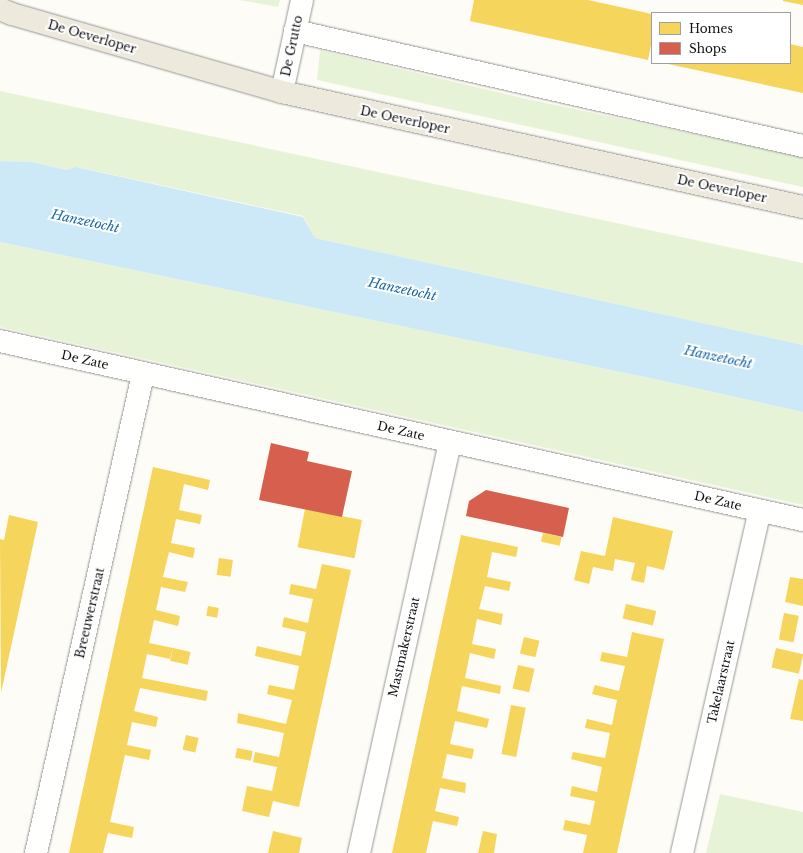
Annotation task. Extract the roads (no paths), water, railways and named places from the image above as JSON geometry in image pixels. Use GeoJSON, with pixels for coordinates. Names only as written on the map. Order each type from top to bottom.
{"type":"FeatureCollection","features":[{"type":"Feature","properties":{"kind":"main road","name":"De Oeverloper"},"geometry":{"type":"LineString","coordinates":[[4,13],[282,92],[803,207]]}},
{"type":"Feature","properties":{"kind":"street","name":"De Grutto"},"geometry":{"type":"LineString","coordinates":[[282,92],[302,0]]}},
{"type":"Feature","properties":{"kind":"street"},"geometry":{"type":"LineString","coordinates":[[296,31],[803,146]]}},
{"type":"Feature","properties":{"kind":"street","name":"De Zate"},"geometry":{"type":"LineString","coordinates":[[0,341],[803,520]]}},
{"type":"Feature","properties":{"kind":"street","name":"Breeuwerstraat"},"geometry":{"type":"LineString","coordinates":[[36,853],[143,373]]}},
{"type":"Feature","properties":{"kind":"street","name":"Mastmakerstraat"},"geometry":{"type":"LineString","coordinates":[[359,853],[450,442]]}},
{"type":"Feature","properties":{"kind":"street","name":"Takelaarstraat"},"geometry":{"type":"LineString","coordinates":[[682,853],[760,511]]}},
{"type":"Feature","properties":{"kind":"water","name":"Hanzetocht"},"geometry":{"type":"Polygon","coordinates":[[[0,161],[32,162],[66,170],[76,167],[303,217],[315,238],[803,345],[803,412],[659,380],[0,242],[0,161]]]}}]}
